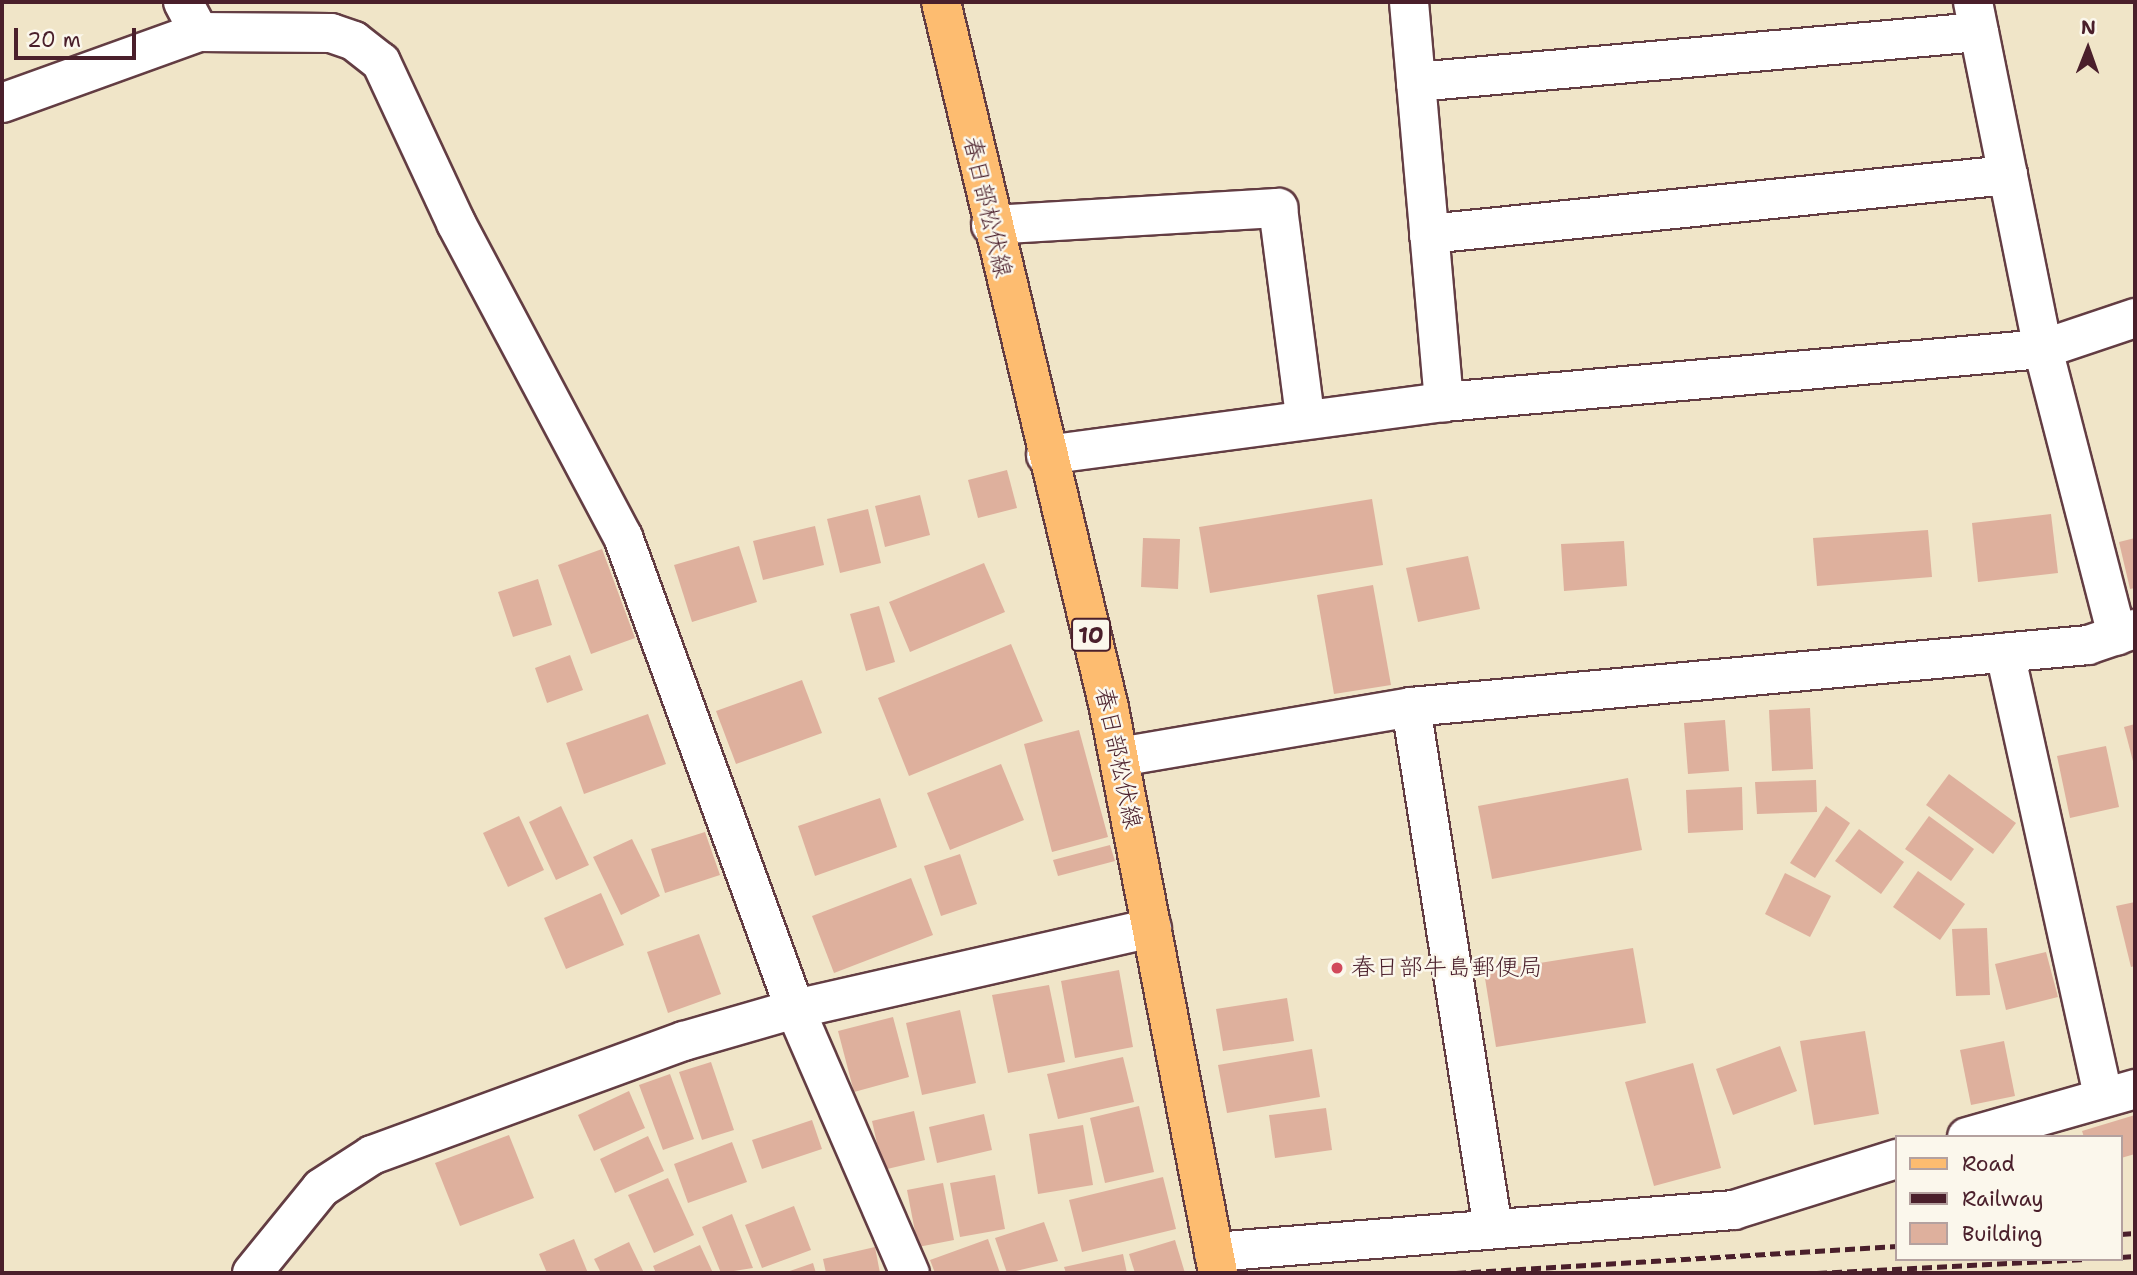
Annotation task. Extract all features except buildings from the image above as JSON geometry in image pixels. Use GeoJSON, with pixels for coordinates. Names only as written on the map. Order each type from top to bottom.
{"type":"FeatureCollection","features":[{"type":"Feature","properties":{"kind":"main road","name":"春日部松伏線"},"geometry":{"type":"LineString","coordinates":[[941,2],[991,225],[1119,757],[1216,1263]]}},
{"type":"Feature","properties":{"kind":"street"},"geometry":{"type":"LineString","coordinates":[[1409,2],[1444,401]]}},
{"type":"Feature","properties":{"kind":"street"},"geometry":{"type":"LineString","coordinates":[[2,103],[191,17],[331,33],[354,41],[381,61],[456,223],[623,537],[795,1009],[910,1273]]}},
{"type":"Feature","properties":{"kind":"street"},"geometry":{"type":"LineString","coordinates":[[1119,757],[1410,707],[2088,645],[2126,632],[2043,349],[1976,17],[1416,82]]}},
{"type":"Feature","properties":{"kind":"street"},"geometry":{"type":"LineString","coordinates":[[1429,234],[2008,175]]}},
{"type":"Feature","properties":{"kind":"street"},"geometry":{"type":"LineString","coordinates":[[991,225],[1278,208],[1305,417]]}},
{"type":"Feature","properties":{"kind":"street"},"geometry":{"type":"LineString","coordinates":[[1046,455],[1305,417],[1444,401],[2043,349],[2135,318]]}},
{"type":"Feature","properties":{"kind":"street"},"geometry":{"type":"LineString","coordinates":[[1974,1135],[2119,1092],[2005,653]]}},
{"type":"Feature","properties":{"kind":"street"},"geometry":{"type":"LineString","coordinates":[[1410,707],[1493,1230]]}},
{"type":"Feature","properties":{"kind":"street"},"geometry":{"type":"LineString","coordinates":[[252,1273],[321,1188],[372,1155],[684,1041],[795,1009],[1152,928]]}},
{"type":"Feature","properties":{"kind":"street"},"geometry":{"type":"LineString","coordinates":[[1216,1263],[1493,1230],[1734,1210],[1896,1159]]}},
{"type":"Feature","properties":{"kind":"railway"},"geometry":{"type":"LineString","coordinates":[[2123,1234],[2135,1233]]}},
{"type":"Feature","properties":{"kind":"railway"},"geometry":{"type":"LineString","coordinates":[[1456,1273],[1896,1246]]}},
{"type":"Feature","properties":{"kind":"railway"},"geometry":{"type":"LineString","coordinates":[[2123,1257],[2135,1256]]}},
{"type":"Feature","properties":{"kind":"railway"},"geometry":{"type":"LineString","coordinates":[[1817,1273],[2048,1261]]}},
{"type":"Feature","properties":{"kind":"place","name":"春日部牛島郵便局"},"geometry":{"type":"Point","coordinates":[1337,968]}}]}
